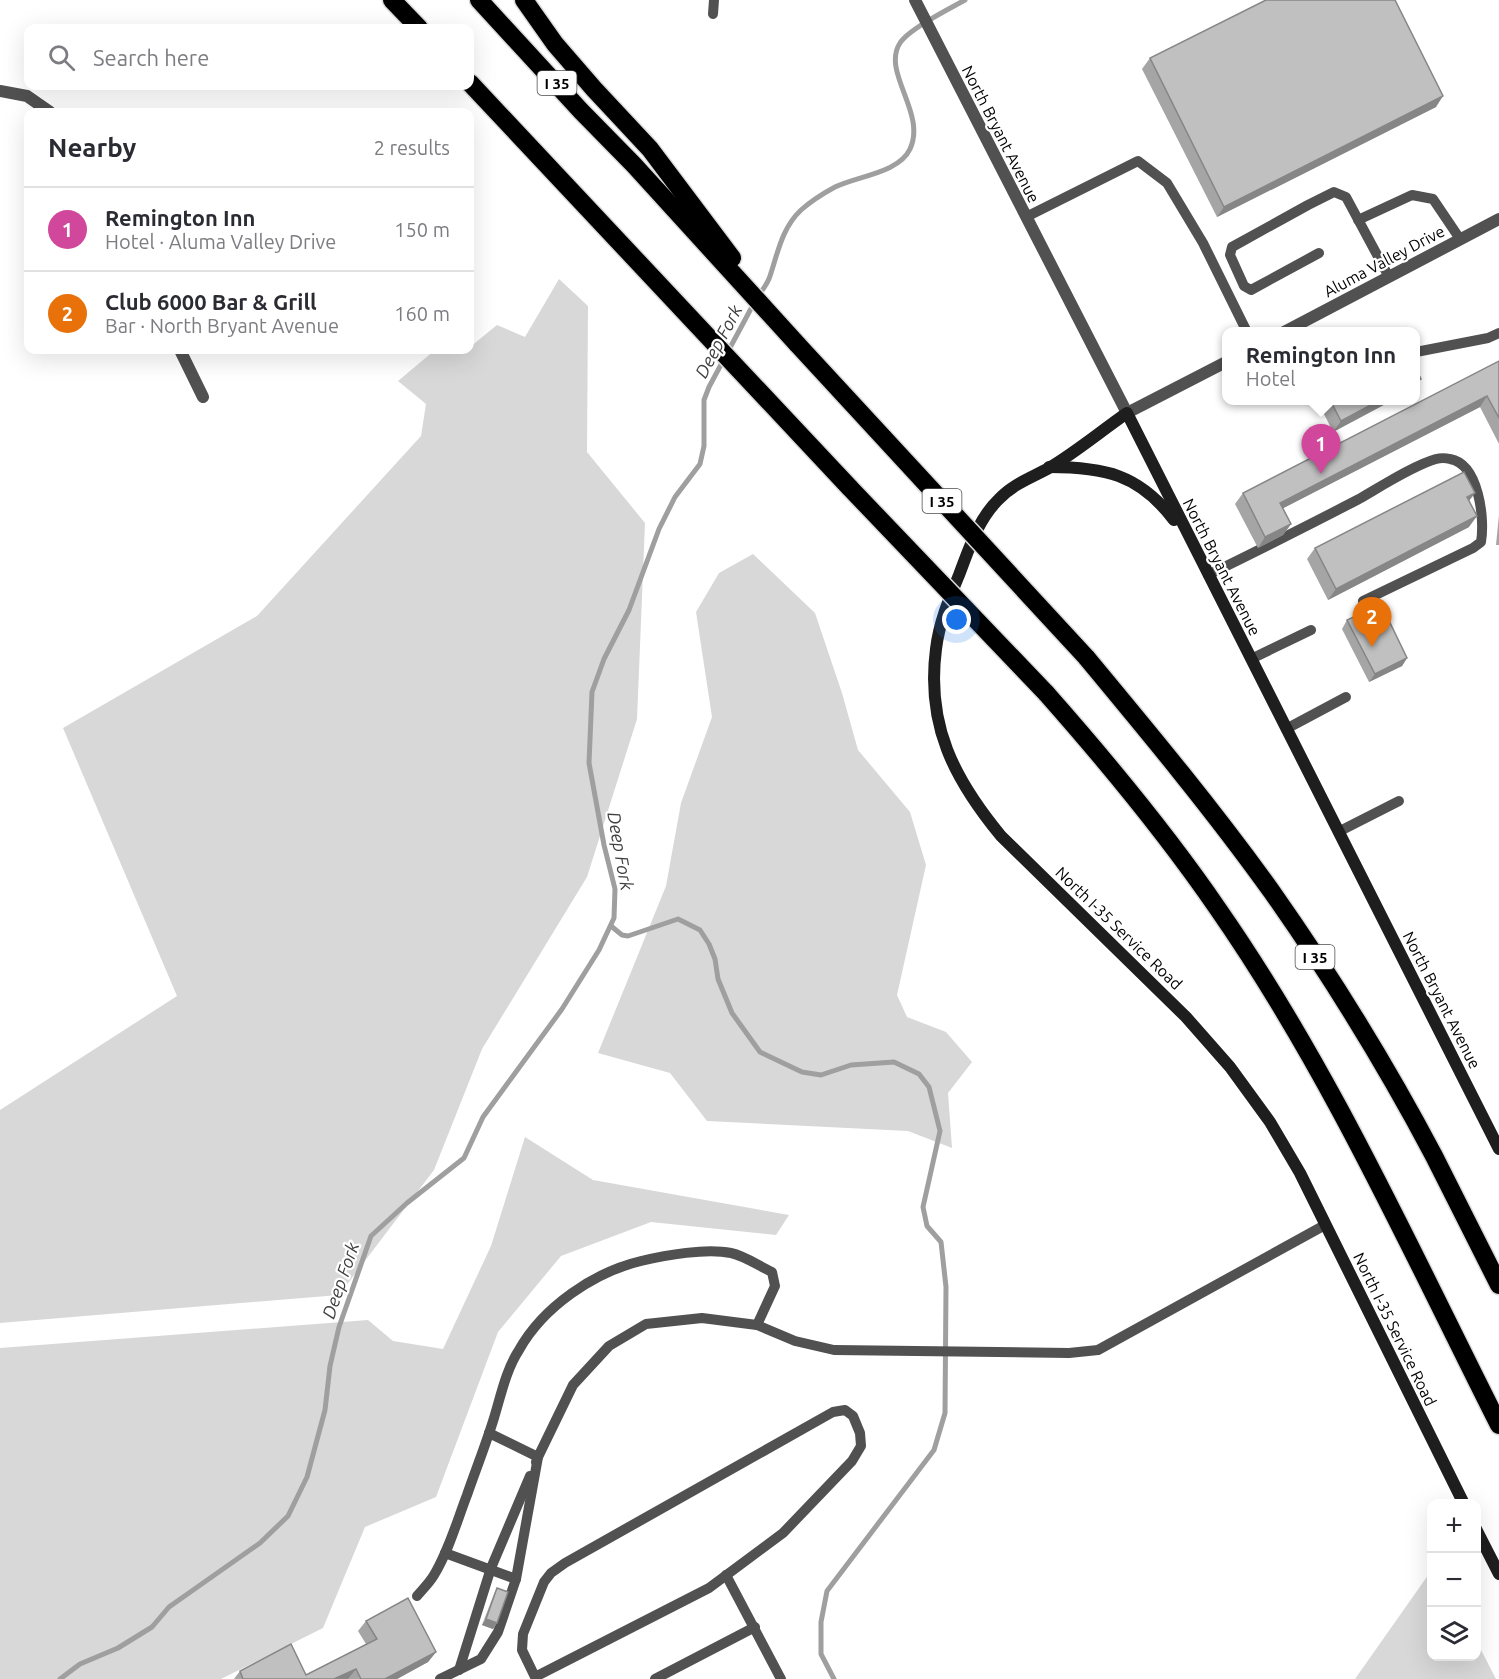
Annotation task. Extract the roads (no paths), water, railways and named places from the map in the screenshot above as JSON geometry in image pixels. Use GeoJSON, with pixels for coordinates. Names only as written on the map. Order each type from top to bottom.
{"type":"FeatureCollection","features":[{"type":"Feature","properties":{"kind":"highway"},"geometry":{"type":"LineString","coordinates":[[392,0],[415,24]]}},
{"type":"Feature","properties":{"kind":"highway","name":"I 35"},"geometry":{"type":"LineString","coordinates":[[479,0],[634,165],[1086,657],[1210,808],[1272,893],[1329,978],[1381,1063],[1433,1154],[1499,1286]]}},
{"type":"Feature","properties":{"kind":"highway"},"geometry":{"type":"LineString","coordinates":[[524,0],[555,44],[650,149],[798,345]]}},
{"type":"Feature","properties":{"kind":"highway"},"geometry":{"type":"LineString","coordinates":[[474,87],[588,211],[1046,693],[1173,846],[1219,909],[1313,1061],[1499,1425]]}},
{"type":"Feature","properties":{"kind":"main road","name":"North I-35 Service Road"},"geometry":{"type":"LineString","coordinates":[[1128,413],[1049,467],[1016,484],[998,499],[982,520],[944,615],[936,649],[935,683],[939,728],[945,747],[976,805],[1001,836],[1186,1017],[1230,1067],[1270,1122],[1300,1173],[1462,1499]]}},
{"type":"Feature","properties":{"kind":"main road","name":"North Bryant Avenue"},"geometry":{"type":"LineString","coordinates":[[1128,413],[1499,1149]]}},
{"type":"Feature","properties":{"kind":"main road"},"geometry":{"type":"LineString","coordinates":[[1049,467],[1083,467],[1101,470],[1137,483],[1162,504],[1193,545]]}},
{"type":"Feature","properties":{"kind":"main road"},"geometry":{"type":"LineString","coordinates":[[1481,1539],[1499,1574]]}},
{"type":"Feature","properties":{"kind":"street","name":"North Bryant Avenue"},"geometry":{"type":"LineString","coordinates":[[915,0],[1128,413]]}},
{"type":"Feature","properties":{"kind":"street"},"geometry":{"type":"LineString","coordinates":[[0,91],[27,96],[44,108]]}},
{"type":"Feature","properties":{"kind":"street","name":"Aluma Valley Drive"},"geometry":{"type":"LineString","coordinates":[[1294,327],[1499,219]]}},
{"type":"Feature","properties":{"kind":"street"},"geometry":{"type":"LineString","coordinates":[[182,354],[203,397]]}},
{"type":"Feature","properties":{"kind":"street"},"geometry":{"type":"LineString","coordinates":[[1128,413],[1222,365]]}},
{"type":"Feature","properties":{"kind":"lane"},"geometry":{"type":"LineString","coordinates":[[713,14],[714,0]]}},
{"type":"Feature","properties":{"kind":"lane"},"geometry":{"type":"LineString","coordinates":[[1026,217],[1138,161],[1167,183],[1203,243],[1245,327]]}},
{"type":"Feature","properties":{"kind":"lane"},"geometry":{"type":"LineString","coordinates":[[1319,253],[1251,290],[1244,286],[1230,255],[1232,247],[1334,192],[1346,197],[1389,277]]}},
{"type":"Feature","properties":{"kind":"lane"},"geometry":{"type":"LineString","coordinates":[[1358,220],[1412,195],[1433,199],[1460,240]]}},
{"type":"Feature","properties":{"kind":"lane"},"geometry":{"type":"LineString","coordinates":[[1420,351],[1488,338],[1499,333]]}},
{"type":"Feature","properties":{"kind":"lane"},"geometry":{"type":"LineString","coordinates":[[1208,575],[1436,459],[1453,459],[1467,470],[1477,490],[1482,525],[1480,542],[1473,548],[1363,601]]}},
{"type":"Feature","properties":{"kind":"lane"},"geometry":{"type":"LineString","coordinates":[[1251,659],[1311,630]]}},
{"type":"Feature","properties":{"kind":"lane"},"geometry":{"type":"LineString","coordinates":[[1286,729],[1346,697]]}},
{"type":"Feature","properties":{"kind":"lane"},"geometry":{"type":"LineString","coordinates":[[1338,832],[1399,801]]}},
{"type":"Feature","properties":{"kind":"lane"},"geometry":{"type":"LineString","coordinates":[[449,1676],[538,1457],[573,1385],[609,1346],[646,1324],[702,1318],[757,1325],[795,1341],[834,1350],[1069,1353],[1098,1350],[1325,1225]]}},
{"type":"Feature","properties":{"kind":"lane"},"geometry":{"type":"LineString","coordinates":[[417,1596],[434,1576],[445,1553],[519,1348],[542,1320],[568,1296],[596,1277],[622,1265],[650,1258],[716,1252],[732,1254],[772,1272],[775,1286],[757,1325]]}},
{"type":"Feature","properties":{"kind":"lane"},"geometry":{"type":"LineString","coordinates":[[845,1410],[853,1416],[860,1433],[861,1446],[852,1461],[783,1533],[709,1588],[535,1678],[522,1650],[523,1634],[544,1582],[551,1573],[833,1412],[845,1410]]}},
{"type":"Feature","properties":{"kind":"lane"},"geometry":{"type":"LineString","coordinates":[[489,1433],[538,1457]]}},
{"type":"Feature","properties":{"kind":"lane"},"geometry":{"type":"LineString","coordinates":[[449,1676],[481,1659],[498,1632],[516,1579],[538,1457]]}},
{"type":"Feature","properties":{"kind":"lane"},"geometry":{"type":"LineString","coordinates":[[445,1553],[516,1579]]}},
{"type":"Feature","properties":{"kind":"lane"},"geometry":{"type":"LineString","coordinates":[[726,1575],[781,1679]]}},
{"type":"Feature","properties":{"kind":"lane"},"geometry":{"type":"LineString","coordinates":[[655,1679],[755,1628]]}},
{"type":"Feature","properties":{"kind":"waterway","name":"Deep Fork"},"geometry":{"type":"LineString","coordinates":[[759,295],[769,279],[785,232],[801,210],[835,187],[887,169],[905,157],[914,135],[913,121],[896,67],[896,54],[900,43],[920,26],[965,0]]}},
{"type":"Feature","properties":{"kind":"waterway","name":"Deep Fork"},"geometry":{"type":"LineString","coordinates":[[60,1679],[80,1664],[118,1648],[152,1627],[169,1607],[260,1543],[288,1516],[307,1477],[325,1410],[330,1366],[339,1327],[371,1236],[407,1203],[464,1158],[483,1117],[562,1009],[599,950],[614,918],[615,889],[604,845],[589,763],[592,692],[604,659],[629,610],[659,529],[675,497],[700,464],[704,446],[704,400],[754,303]]}},
{"type":"Feature","properties":{"kind":"waterway"},"geometry":{"type":"LineString","coordinates":[[611,926],[622,935],[628,936],[678,919],[700,930],[715,959],[718,979],[732,1013],[760,1052],[802,1072],[821,1075],[851,1065],[894,1062],[919,1074],[929,1087],[940,1131],[923,1207],[927,1226],[941,1242],[946,1287],[945,1413],[934,1450],[827,1591],[821,1622],[821,1654],[834,1679]]}},
{"type":"Feature","properties":{"kind":"place","name":"Remington Inn"},"geometry":{"type":"Point","coordinates":[1321,474]}},
{"type":"Feature","properties":{"kind":"place","name":"Club 6000 Bar & Grill"},"geometry":{"type":"Point","coordinates":[1372,647]}}]}
